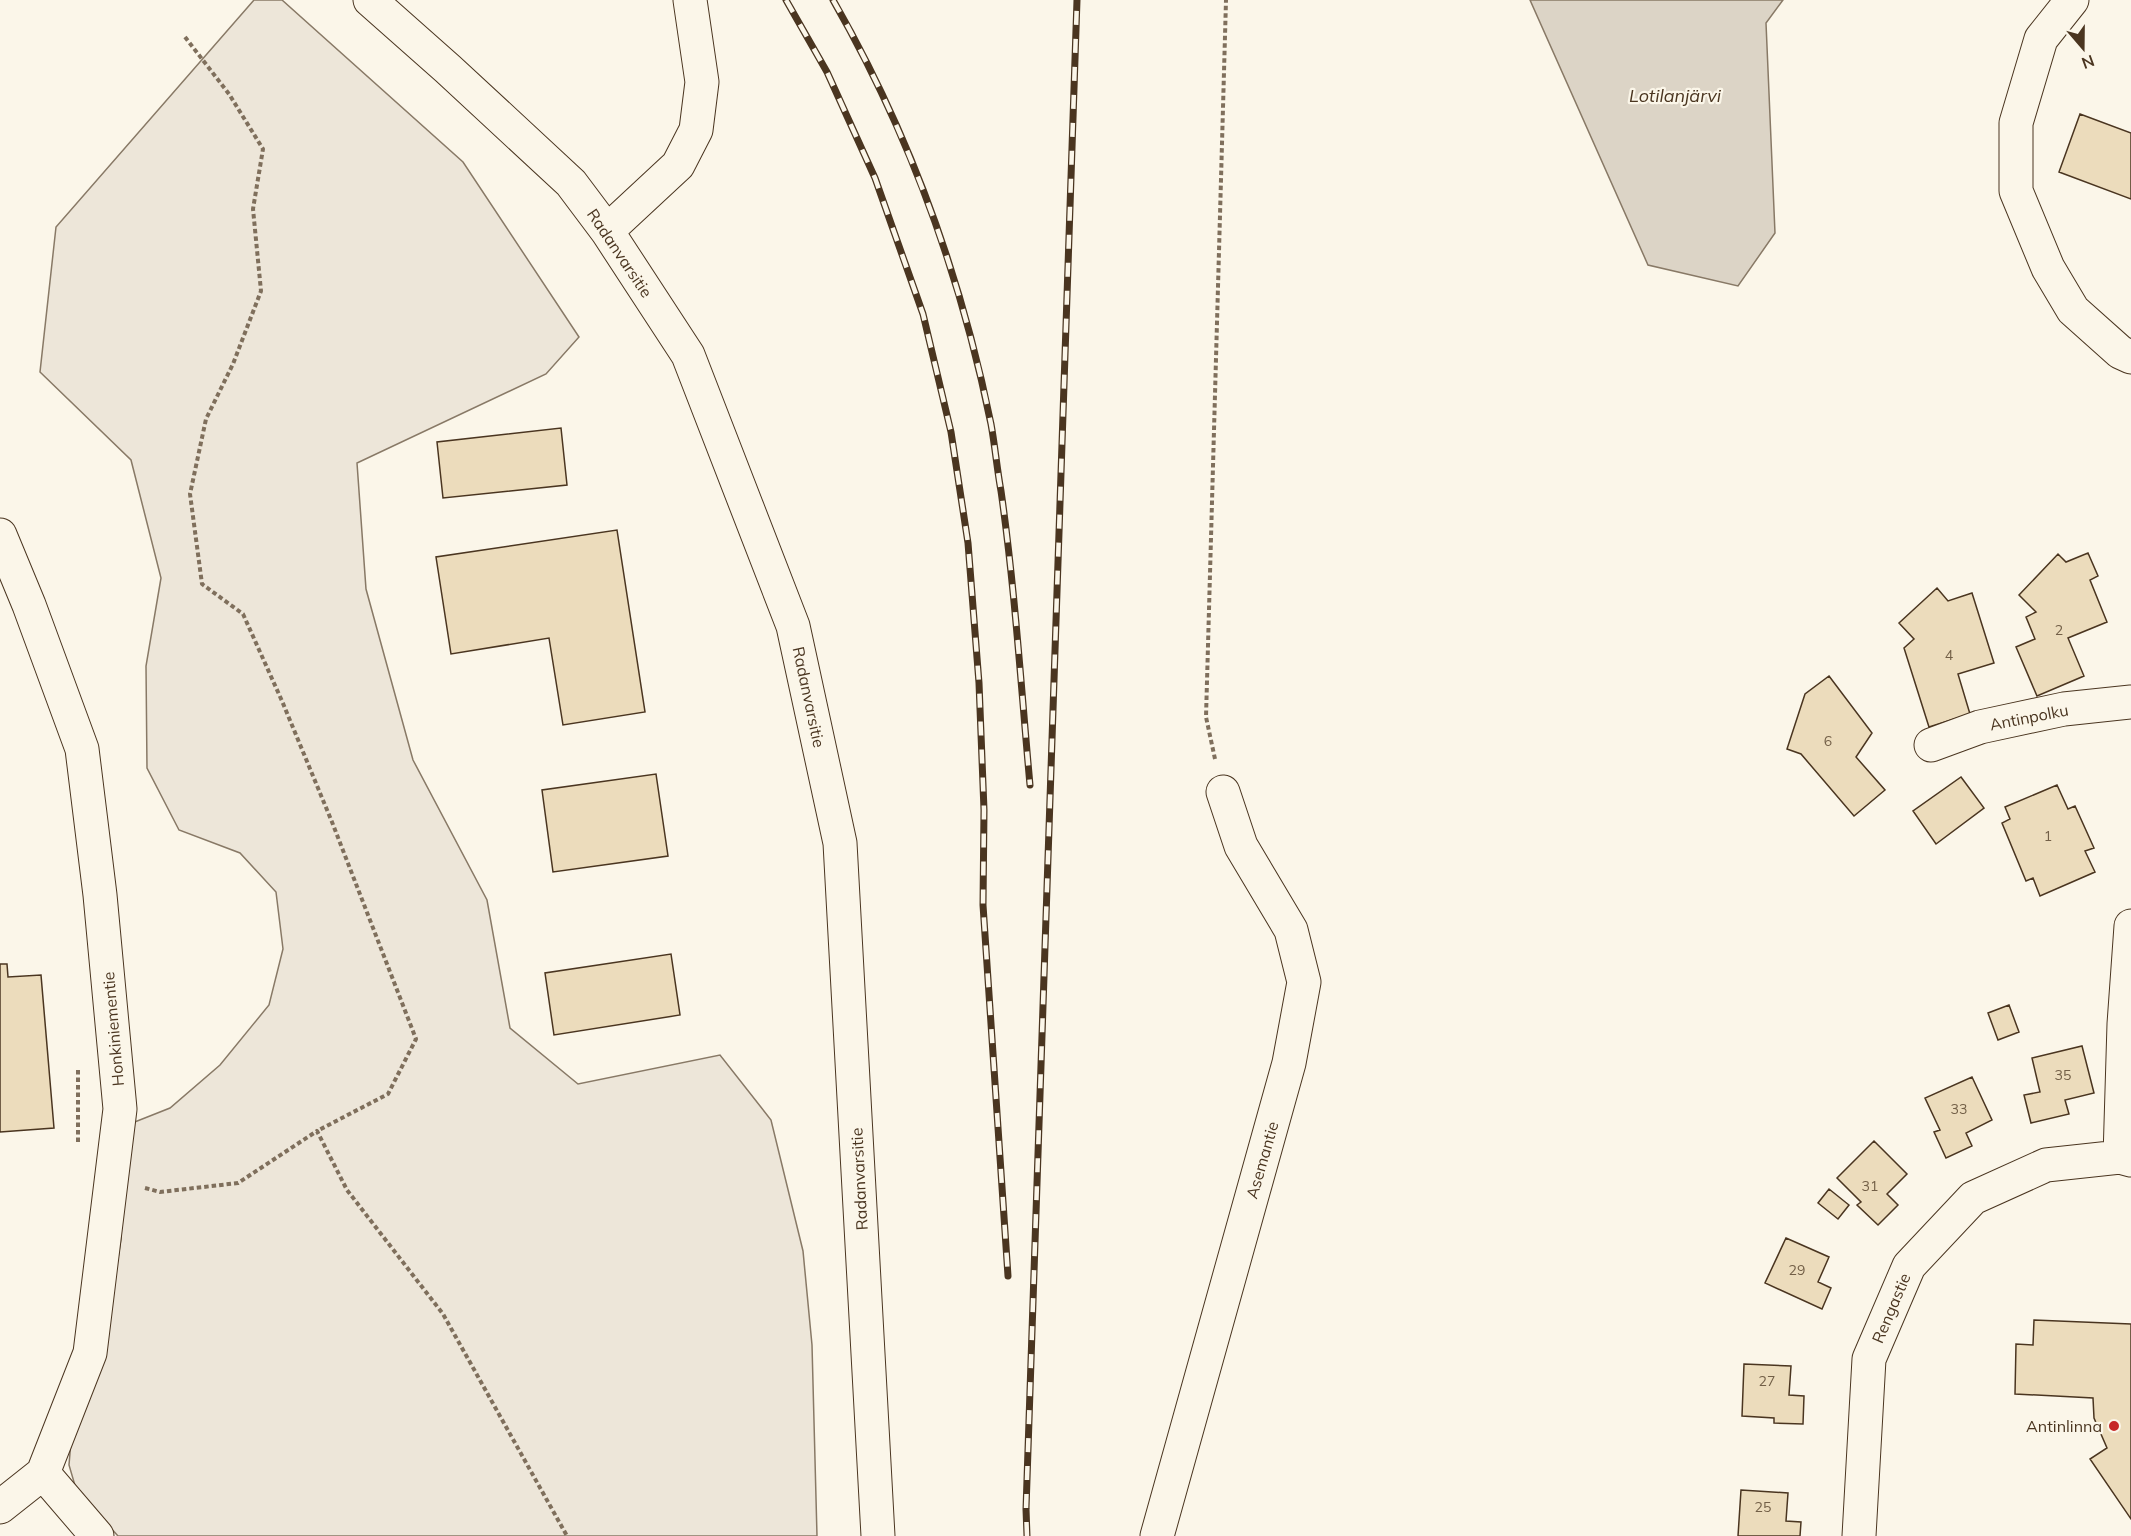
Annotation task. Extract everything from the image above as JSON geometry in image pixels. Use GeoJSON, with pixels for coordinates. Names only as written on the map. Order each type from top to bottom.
{"type":"FeatureCollection","features":[{"type":"Feature","properties":{"kind":"street","name":"Radanvarsitie"},"geometry":{"type":"LineString","coordinates":[[370,0],[571,183],[607,231],[688,355],[793,626],[840,843],[879,1536]]}},
{"type":"Feature","properties":{"kind":"street"},"geometry":{"type":"LineString","coordinates":[[607,231],[678,165],[696,130],[702,82],[690,0]]}},
{"type":"Feature","properties":{"kind":"street"},"geometry":{"type":"LineString","coordinates":[[2072,0],[2041,39],[2016,123],[2016,191],[2048,268],[2073,310],[2120,352],[2131,357]]}},
{"type":"Feature","properties":{"kind":"street","name":"Honkiniementie"},"geometry":{"type":"LineString","coordinates":[[0,535],[29,605],[82,749],[100,895],[120,1109],[90,1353],[43,1473],[0,1508]]}},
{"type":"Feature","properties":{"kind":"street","name":"Antinpolku"},"geometry":{"type":"LineString","coordinates":[[1931,745],[1980,727],[2064,709],[2131,702]]}},
{"type":"Feature","properties":{"kind":"street","name":"Asemantie"},"geometry":{"type":"LineString","coordinates":[[1157,1536],[1289,1063],[1304,982],[1291,930],[1241,846],[1223,792]]}},
{"type":"Feature","properties":{"kind":"street"},"geometry":{"type":"LineString","coordinates":[[2126,1159],[2124,1024],[2131,926]]}},
{"type":"Feature","properties":{"kind":"street","name":"Rengastie"},"geometry":{"type":"LineString","coordinates":[[1858,1536],[1869,1359],[1909,1266],[1973,1198],[2046,1165],[2126,1159]]}},
{"type":"Feature","properties":{"kind":"street"},"geometry":{"type":"LineString","coordinates":[[43,1473],[97,1536]]}},
{"type":"Feature","properties":{"kind":"path"},"geometry":{"type":"LineString","coordinates":[[1223,792],[1206,717],[1226,0]]}},
{"type":"Feature","properties":{"kind":"path"},"geometry":{"type":"LineString","coordinates":[[110,1178],[160,1192],[238,1183],[317,1131],[388,1095],[416,1039],[332,822],[243,614],[202,584],[190,494],[206,419],[233,364],[261,291],[253,209],[264,149],[229,94],[185,37]]}},
{"type":"Feature","properties":{"kind":"path"},"geometry":{"type":"LineString","coordinates":[[78,1067],[78,1148]]}},
{"type":"Feature","properties":{"kind":"path"},"geometry":{"type":"LineString","coordinates":[[317,1131],[347,1190],[443,1314],[567,1536]]}},
{"type":"Feature","properties":{"kind":"shaded area"},"geometry":{"type":"Polygon","coordinates":[[[254,0],[282,0],[463,162],[579,337],[546,374],[357,463],[366,589],[413,760],[487,900],[510,1028],[578,1084],[720,1055],[771,1120],[803,1251],[812,1345],[817,1536],[118,1536],[76,1489],[69,1465],[71,1441],[102,1359],[121,1239],[122,1127],[170,1108],[220,1065],[269,1005],[283,949],[276,892],[240,853],[179,830],[147,768],[146,666],[161,578],[131,460],[40,372],[56,227],[254,0]]]}},
{"type":"Feature","properties":{"kind":"water","name":"Lotilanjärvi"},"geometry":{"type":"Polygon","coordinates":[[[1530,0],[1783,0],[1766,23],[1775,233],[1738,286],[1648,265],[1530,0]]]}},
{"type":"Feature","properties":{"kind":"building"},"geometry":{"type":"Polygon","coordinates":[[[2080,114],[2131,133],[2131,199],[2059,172],[2080,114]]]}},
{"type":"Feature","properties":{"kind":"building"},"geometry":{"type":"Polygon","coordinates":[[[561,428],[567,485],[443,498],[437,442],[561,428]]]}},
{"type":"Feature","properties":{"kind":"building"},"geometry":{"type":"Polygon","coordinates":[[[617,530],[645,712],[563,725],[549,638],[451,654],[436,557],[617,530]]]}},
{"type":"Feature","properties":{"kind":"building"},"geometry":{"type":"Polygon","coordinates":[[[2088,553],[2098,576],[2090,580],[2107,622],[2068,638],[2084,676],[2037,696],[2016,647],[2035,639],[2026,617],[2036,612],[2019,595],[2058,554],[2066,562],[2088,553]]]}},
{"type":"Feature","properties":{"kind":"building"},"geometry":{"type":"Polygon","coordinates":[[[1937,588],[1948,601],[1972,593],[1994,663],[1958,674],[1970,714],[1929,727],[1904,648],[1914,639],[1899,623],[1937,588]]]}},
{"type":"Feature","properties":{"kind":"building"},"geometry":{"type":"Polygon","coordinates":[[[1829,676],[1872,733],[1856,757],[1885,790],[1854,816],[1801,754],[1787,749],[1805,694],[1829,676]]]}},
{"type":"Feature","properties":{"kind":"building"},"geometry":{"type":"Polygon","coordinates":[[[656,774],[668,856],[553,872],[542,790],[656,774]]]}},
{"type":"Feature","properties":{"kind":"building"},"geometry":{"type":"Polygon","coordinates":[[[1961,777],[1984,808],[1936,844],[1913,811],[1961,777]]]}},
{"type":"Feature","properties":{"kind":"building"},"geometry":{"type":"Polygon","coordinates":[[[2057,785],[2068,809],[2075,806],[2094,848],[2085,851],[2095,872],[2040,896],[2033,878],[2026,881],[2002,823],[2010,819],[2005,807],[2057,785]]]}},
{"type":"Feature","properties":{"kind":"building"},"geometry":{"type":"Polygon","coordinates":[[[671,954],[680,1015],[554,1035],[545,973],[671,954]]]}},
{"type":"Feature","properties":{"kind":"building"},"geometry":{"type":"Polygon","coordinates":[[[0,964],[7,964],[8,977],[41,975],[54,1128],[0,1132],[0,964]]]}},
{"type":"Feature","properties":{"kind":"building"},"geometry":{"type":"Polygon","coordinates":[[[2009,1005],[2019,1032],[1998,1040],[1988,1013],[2009,1005]]]}},
{"type":"Feature","properties":{"kind":"building"},"geometry":{"type":"Polygon","coordinates":[[[2082,1046],[2094,1093],[2065,1100],[2069,1114],[2031,1123],[2024,1095],[2040,1092],[2032,1058],[2082,1046]]]}},
{"type":"Feature","properties":{"kind":"building"},"geometry":{"type":"Polygon","coordinates":[[[1972,1077],[1992,1120],[1966,1133],[1972,1146],[1946,1158],[1934,1132],[1940,1130],[1925,1098],[1972,1077]]]}},
{"type":"Feature","properties":{"kind":"building"},"geometry":{"type":"Polygon","coordinates":[[[1874,1141],[1907,1174],[1887,1194],[1898,1205],[1878,1225],[1857,1205],[1861,1202],[1837,1178],[1874,1141]]]}},
{"type":"Feature","properties":{"kind":"building"},"geometry":{"type":"Polygon","coordinates":[[[1829,1189],[1849,1205],[1838,1219],[1818,1203],[1829,1189]]]}},
{"type":"Feature","properties":{"kind":"building"},"geometry":{"type":"Polygon","coordinates":[[[1786,1238],[1829,1257],[1818,1282],[1831,1288],[1822,1309],[1765,1283],[1786,1238]]]}},
{"type":"Feature","properties":{"kind":"building","name":"Antinlinna"},"geometry":{"type":"Polygon","coordinates":[[[2034,1320],[2131,1324],[2131,1519],[2090,1459],[2107,1448],[2094,1418],[2093,1398],[2015,1394],[2016,1344],[2033,1345],[2034,1320]]]}},
{"type":"Feature","properties":{"kind":"building"},"geometry":{"type":"Polygon","coordinates":[[[1744,1364],[1791,1366],[1789,1395],[1804,1396],[1803,1424],[1774,1423],[1774,1418],[1742,1416],[1744,1364]]]}},
{"type":"Feature","properties":{"kind":"building"},"geometry":{"type":"Polygon","coordinates":[[[1741,1490],[1788,1493],[1786,1521],[1801,1522],[1800,1536],[1738,1536],[1741,1490]]]}},
{"type":"Feature","properties":{"kind":"railway"},"geometry":{"type":"LineString","coordinates":[[786,0],[827,72],[875,178],[923,314],[951,432],[968,543],[979,683],[984,810],[983,905],[1008,1276]]}},
{"type":"Feature","properties":{"kind":"railway"},"geometry":{"type":"LineString","coordinates":[[833,0],[885,101],[929,206],[948,259],[979,369],[991,424],[1006,528],[1030,785]]}},
{"type":"Feature","properties":{"kind":"railway"},"geometry":{"type":"LineString","coordinates":[[1027,1536],[1026,1509],[1077,0]]}},
{"type":"Feature","properties":{"kind":"place","name":"Antinlinna"},"geometry":{"type":"Point","coordinates":[2114,1426]}}]}
